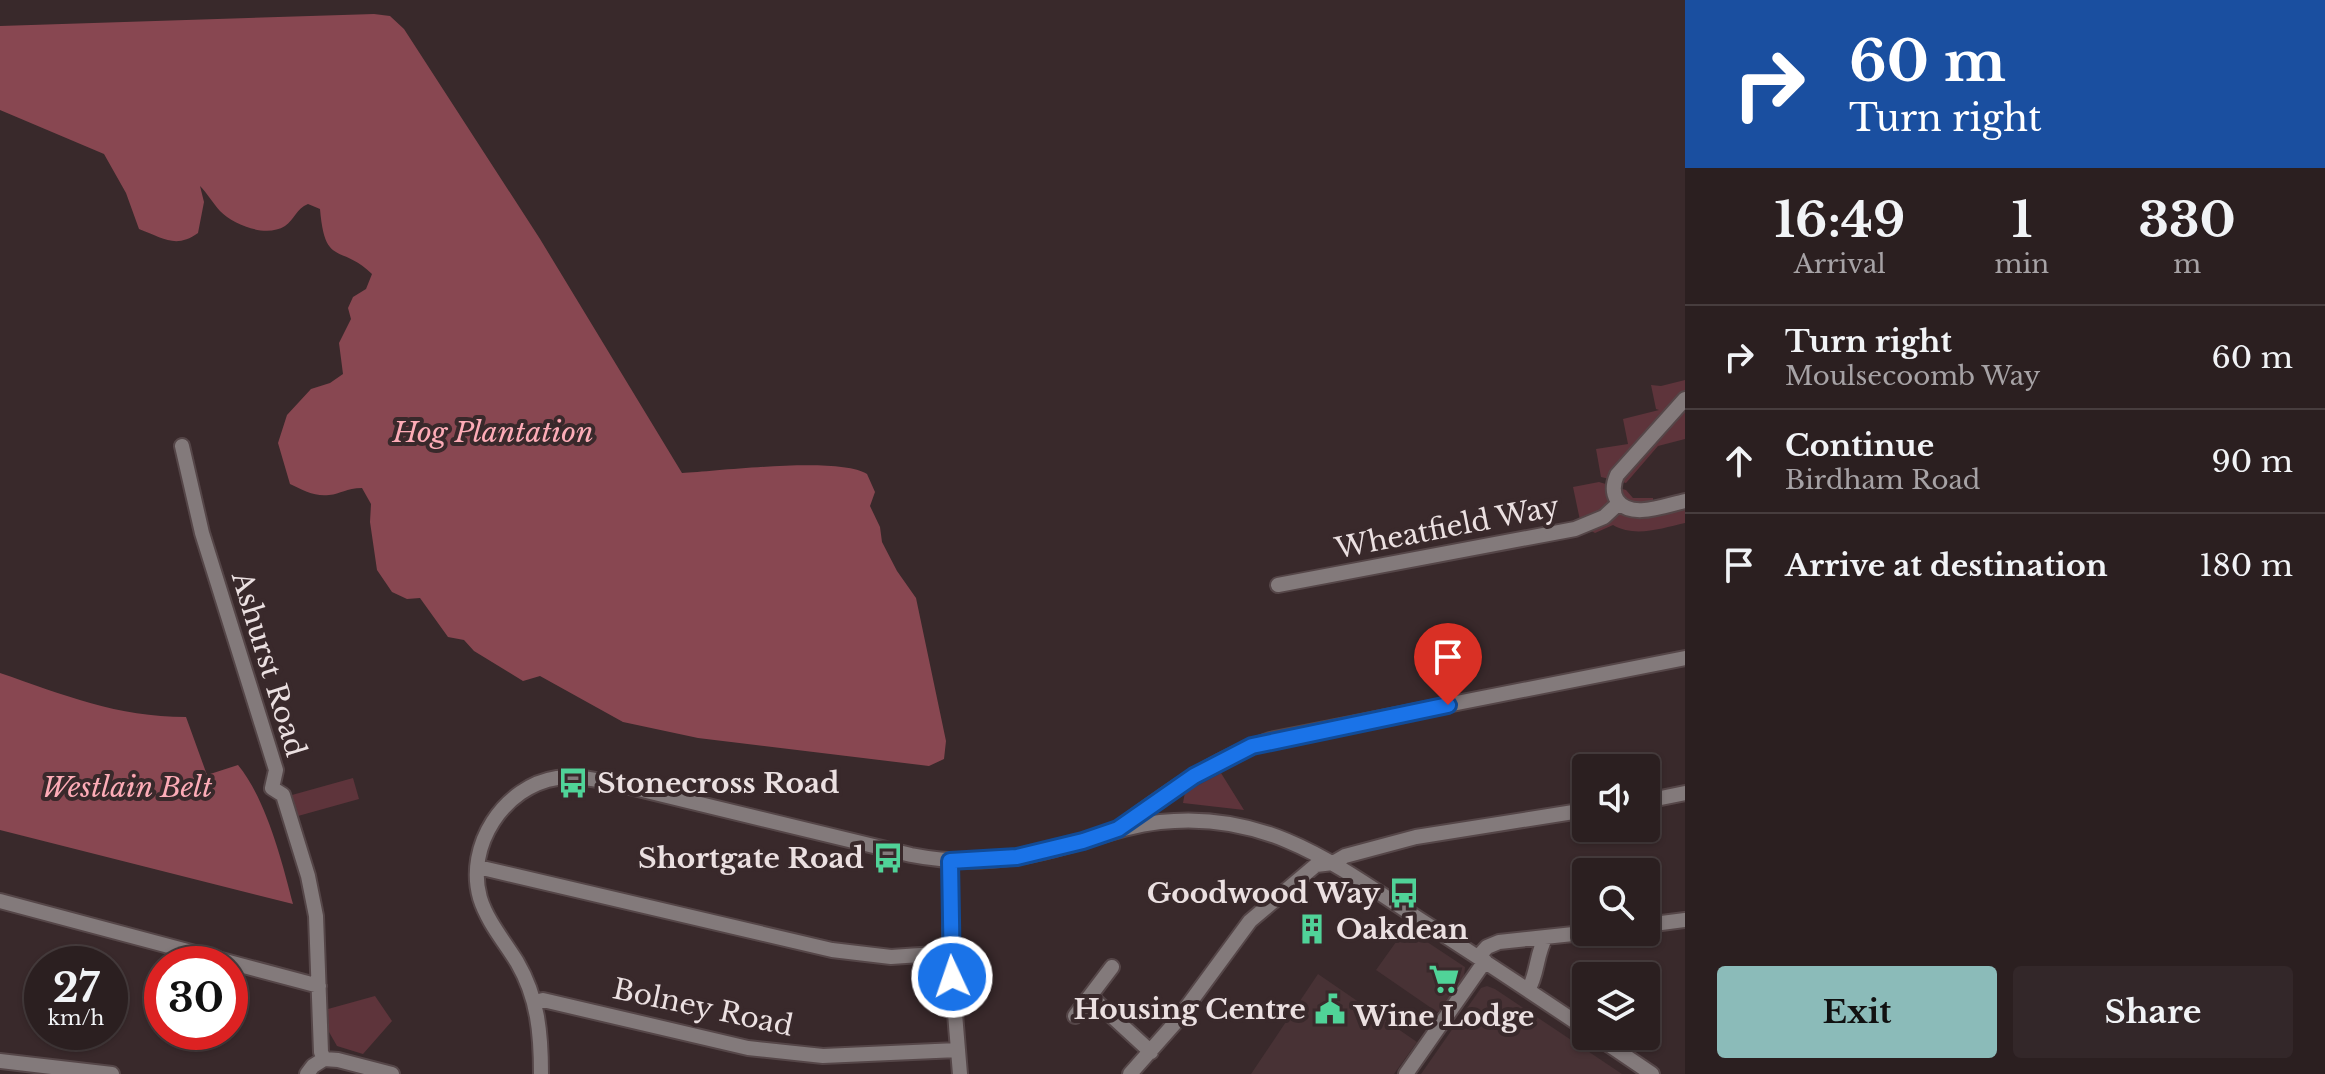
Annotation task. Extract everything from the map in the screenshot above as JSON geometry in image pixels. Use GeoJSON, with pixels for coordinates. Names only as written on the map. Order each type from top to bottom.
{"type":"FeatureCollection","features":[{"type":"Feature","properties":{"kind":"street"},"geometry":{"type":"LineString","coordinates":[[1685,399],[1617,475],[1614,492],[1619,503],[1627,509],[1638,510],[1685,501]]}},
{"type":"Feature","properties":{"kind":"street","name":"Ashurst Road"},"geometry":{"type":"LineString","coordinates":[[182,446],[202,533],[276,770],[272,788],[283,795],[308,876],[318,933],[321,1052],[324,1059]]}},
{"type":"Feature","properties":{"kind":"street","name":"Wheatfield Way"},"geometry":{"type":"LineString","coordinates":[[1278,585],[1575,529],[1604,517],[1619,503]]}},
{"type":"Feature","properties":{"kind":"street"},"geometry":{"type":"LineString","coordinates":[[1118,829],[1194,776],[1235,753],[1270,740],[1685,658]]}},
{"type":"Feature","properties":{"kind":"street"},"geometry":{"type":"LineString","coordinates":[[541,1074],[535,1002],[518,964],[483,906],[478,886],[479,852],[488,829],[507,804],[539,783],[575,777],[630,787],[911,855],[950,861],[1042,853],[1118,829],[1184,820],[1220,821],[1274,834],[1333,863],[1572,1020]]}},
{"type":"Feature","properties":{"kind":"street"},"geometry":{"type":"LineString","coordinates":[[1660,798],[1685,793]]}},
{"type":"Feature","properties":{"kind":"street"},"geometry":{"type":"LineString","coordinates":[[1130,1074],[1151,1052],[1250,921],[1316,865],[1333,863],[1345,856],[1416,837],[1572,812]]}},
{"type":"Feature","properties":{"kind":"street"},"geometry":{"type":"LineString","coordinates":[[950,861],[950,953],[960,1074]]}},
{"type":"Feature","properties":{"kind":"street"},"geometry":{"type":"LineString","coordinates":[[478,867],[832,950],[891,957],[950,953]]}},
{"type":"Feature","properties":{"kind":"street"},"geometry":{"type":"LineString","coordinates":[[0,901],[319,986]]}},
{"type":"Feature","properties":{"kind":"street"},"geometry":{"type":"LineString","coordinates":[[1660,923],[1685,920]]}},
{"type":"Feature","properties":{"kind":"street"},"geometry":{"type":"LineString","coordinates":[[1406,1074],[1494,944],[1572,934]]}},
{"type":"Feature","properties":{"kind":"street"},"geometry":{"type":"LineString","coordinates":[[1528,990],[1546,937]]}},
{"type":"Feature","properties":{"kind":"street"},"geometry":{"type":"LineString","coordinates":[[1075,1016],[1112,967]]}},
{"type":"Feature","properties":{"kind":"street"},"geometry":{"type":"LineString","coordinates":[[1090,996],[1151,1052]]}},
{"type":"Feature","properties":{"kind":"street","name":"Bolney Road"},"geometry":{"type":"LineString","coordinates":[[535,1002],[543,1000],[573,1006],[748,1048],[823,1056],[958,1050]]}},
{"type":"Feature","properties":{"kind":"street"},"geometry":{"type":"LineString","coordinates":[[1617,1050],[1652,1074]]}},
{"type":"Feature","properties":{"kind":"street"},"geometry":{"type":"LineString","coordinates":[[307,1074],[324,1059],[392,1074]]}},
{"type":"Feature","properties":{"kind":"street"},"geometry":{"type":"LineString","coordinates":[[0,1061],[112,1074]]}},
{"type":"Feature","properties":{"kind":"shaded area"},"geometry":{"type":"Polygon","coordinates":[[[1685,380],[1685,439],[1658,446],[1626,483],[1601,477],[1596,449],[1628,444],[1623,419],[1659,410],[1656,409],[1651,385],[1661,386],[1685,380]]]}},
{"type":"Feature","properties":{"kind":"shaded area"},"geometry":{"type":"Polygon","coordinates":[[[1599,482],[1626,490],[1633,498],[1653,498],[1654,515],[1685,510],[1685,523],[1639,531],[1613,525],[1595,533],[1581,525],[1573,487],[1599,482]]]}},
{"type":"Feature","properties":{"kind":"shaded area"},"geometry":{"type":"Polygon","coordinates":[[[1221,773],[1244,810],[1183,803],[1185,792],[1221,773]]]}},
{"type":"Feature","properties":{"kind":"shaded area"},"geometry":{"type":"Polygon","coordinates":[[[353,778],[359,799],[298,816],[292,795],[353,778]]]}},
{"type":"Feature","properties":{"kind":"shaded area"},"geometry":{"type":"Polygon","coordinates":[[[1406,928],[1465,967],[1464,977],[1437,1012],[1376,970],[1406,928]]]}},
{"type":"Feature","properties":{"kind":"shaded area","name":"Housing Centre"},"geometry":{"type":"Polygon","coordinates":[[[1318,974],[1417,1042],[1394,1074],[1251,1074],[1318,974]]]}},
{"type":"Feature","properties":{"kind":"shaded area"},"geometry":{"type":"Polygon","coordinates":[[[1487,986],[1495,989],[1572,1041],[1572,1050],[1586,1050],[1622,1074],[1421,1074],[1481,988],[1487,986]]]}},
{"type":"Feature","properties":{"kind":"shaded area"},"geometry":{"type":"Polygon","coordinates":[[[375,996],[392,1021],[363,1054],[337,1046],[329,1032],[328,1009],[375,996]]]}},
{"type":"Feature","properties":{"kind":"green space","name":"Hog Plantation"},"geometry":{"type":"Polygon","coordinates":[[[374,14],[390,16],[404,29],[540,239],[682,473],[806,465],[852,469],[867,474],[875,492],[870,506],[880,527],[882,542],[916,598],[946,741],[944,759],[929,766],[698,738],[623,722],[540,676],[523,681],[474,651],[464,640],[448,637],[420,598],[407,599],[392,592],[377,570],[370,522],[371,504],[362,488],[324,495],[290,484],[278,443],[287,415],[311,389],[330,383],[343,374],[339,343],[351,319],[348,308],[353,297],[366,289],[372,274],[330,247],[322,227],[320,209],[308,204],[285,226],[269,231],[260,230],[226,216],[200,186],[204,202],[198,233],[176,241],[162,238],[139,229],[126,193],[104,154],[0,110],[0,26],[374,14]]]}},
{"type":"Feature","properties":{"kind":"green space","name":"Westlain Belt"},"geometry":{"type":"Polygon","coordinates":[[[0,673],[114,709],[186,717],[207,775],[238,765],[248,779],[272,831],[293,904],[0,830],[0,673]]]}},
{"type":"Feature","properties":{"kind":"place","name":"Stonecross Road"},"geometry":{"type":"Point","coordinates":[573,783]}},
{"type":"Feature","properties":{"kind":"place","name":"Shortgate Road"},"geometry":{"type":"Point","coordinates":[888,858]}},
{"type":"Feature","properties":{"kind":"place","name":"Goodwood Way"},"geometry":{"type":"Point","coordinates":[1404,893]}},
{"type":"Feature","properties":{"kind":"place","name":"Oakdean"},"geometry":{"type":"Point","coordinates":[1312,929]}},
{"type":"Feature","properties":{"kind":"place","name":"Wine Lodge"},"geometry":{"type":"Point","coordinates":[1444,979]}},
{"type":"Feature","properties":{"kind":"place","name":"Housing Centre"},"geometry":{"type":"Point","coordinates":[1330,1009]}},
{"type":"Feature","properties":{"kind":"route"},"geometry":{"type":"LineString","coordinates":[[952,977],[950,861],[1017,857],[1083,841],[1118,829],[1164,794],[1252,746],[1448,705]]}}]}
